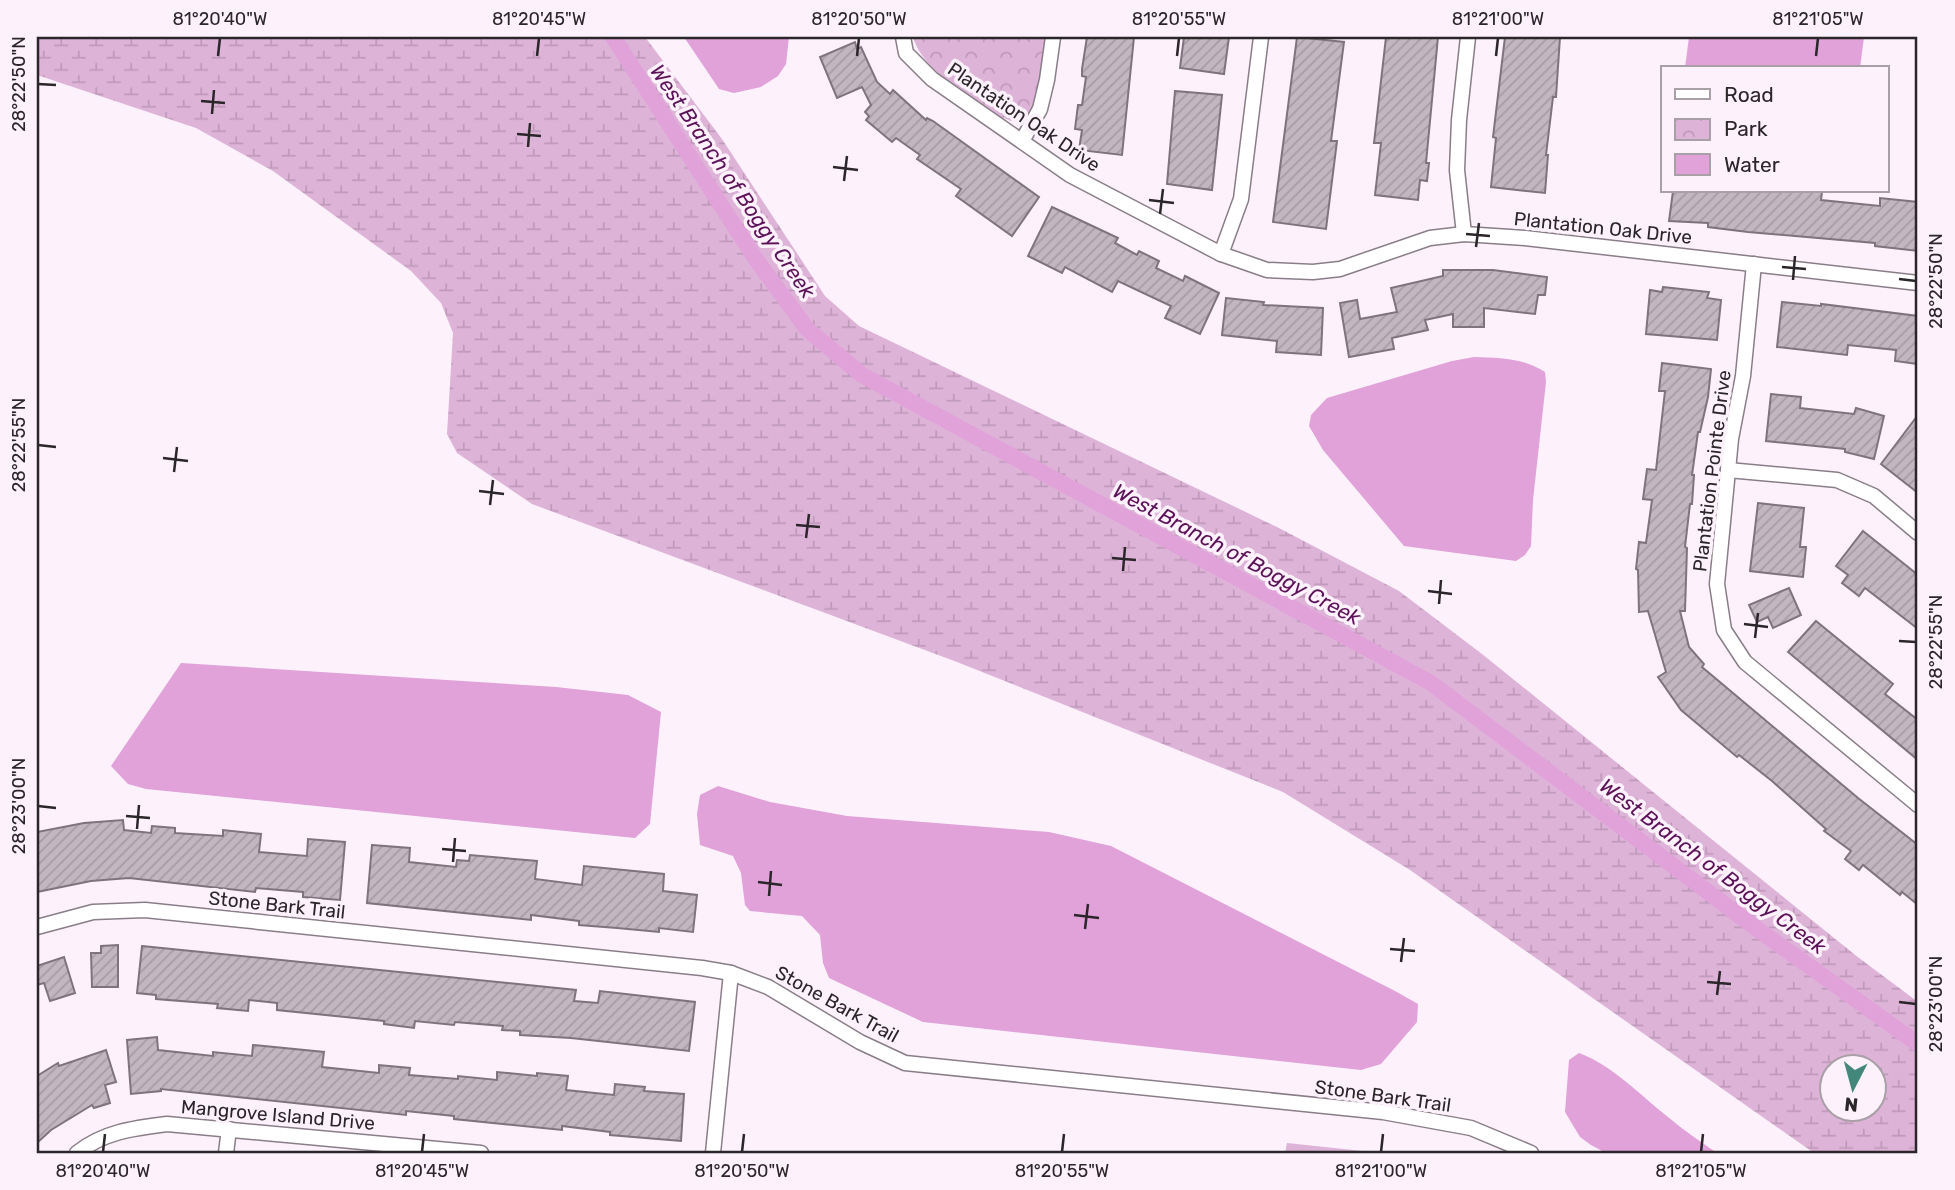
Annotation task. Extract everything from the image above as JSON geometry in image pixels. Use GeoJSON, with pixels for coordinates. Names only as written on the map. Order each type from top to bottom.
{"type":"FeatureCollection","features":[{"type":"Feature","properties":{"kind":"street","name":"Plantation Oak Drive"},"geometry":{"type":"LineString","coordinates":[[903,37],[906,53],[932,79],[1070,175],[1221,254],[1267,270],[1313,272],[1340,269],[1430,238],[1464,234],[1525,238],[1918,283]]}},
{"type":"Feature","properties":{"kind":"street"},"geometry":{"type":"LineString","coordinates":[[1022,141],[1040,109],[1053,37]]}},
{"type":"Feature","properties":{"kind":"street"},"geometry":{"type":"LineString","coordinates":[[1221,254],[1241,199],[1261,37]]}},
{"type":"Feature","properties":{"kind":"street"},"geometry":{"type":"LineString","coordinates":[[1464,234],[1457,170],[1459,120],[1468,37]]}},
{"type":"Feature","properties":{"kind":"street","name":"Plantation Pointe Drive"},"geometry":{"type":"LineString","coordinates":[[1754,264],[1743,376],[1728,470],[1717,584],[1724,630],[1745,662],[1918,805]]}},
{"type":"Feature","properties":{"kind":"street"},"geometry":{"type":"LineString","coordinates":[[1728,470],[1837,480],[1874,496],[1918,533]]}},
{"type":"Feature","properties":{"kind":"street","name":"Stone Bark Trail"},"geometry":{"type":"LineString","coordinates":[[37,928],[93,912],[145,911],[702,968],[731,973],[768,987],[860,1042],[905,1063],[1383,1112],[1471,1128],[1531,1153]]}},
{"type":"Feature","properties":{"kind":"street"},"geometry":{"type":"LineString","coordinates":[[713,1153],[731,973]]}},
{"type":"Feature","properties":{"kind":"street","name":"Mangrove Island Drive"},"geometry":{"type":"LineString","coordinates":[[76,1153],[89,1143],[123,1130],[167,1124],[481,1153]]}},
{"type":"Feature","properties":{"kind":"street"},"geometry":{"type":"LineString","coordinates":[[226,1153],[229,1129]]}},
{"type":"Feature","properties":{"kind":"green space"},"geometry":{"type":"Polygon","coordinates":[[[37,37],[645,37],[722,139],[825,296],[859,326],[1279,528],[1399,591],[1482,654],[1859,958],[1918,1002],[1918,1153],[1814,1153],[1410,870],[1283,792],[957,662],[532,504],[457,453],[447,434],[453,333],[441,303],[411,271],[273,171],[196,128],[37,75],[37,37]]]}},
{"type":"Feature","properties":{"kind":"green space"},"geometry":{"type":"Polygon","coordinates":[[[913,37],[1046,37],[1039,95],[1030,114],[1011,121],[976,101],[950,83],[927,61],[918,50],[913,37]]]}},
{"type":"Feature","properties":{"kind":"green space"},"geometry":{"type":"Polygon","coordinates":[[[1287,1143],[1372,1152],[1372,1153],[1285,1153],[1287,1143]]]}},
{"type":"Feature","properties":{"kind":"water"},"geometry":{"type":"Polygon","coordinates":[[[684,37],[789,37],[786,64],[778,76],[761,87],[734,93],[719,89],[684,37]]]}},
{"type":"Feature","properties":{"kind":"water"},"geometry":{"type":"Polygon","coordinates":[[[1689,37],[1864,37],[1860,66],[1685,66],[1689,37]]]}},
{"type":"Feature","properties":{"kind":"water"},"geometry":{"type":"Polygon","coordinates":[[[1474,357],[1520,361],[1545,372],[1531,546],[1525,555],[1516,561],[1404,546],[1323,450],[1309,426],[1311,415],[1327,398],[1474,357]]]}},
{"type":"Feature","properties":{"kind":"water"},"geometry":{"type":"Polygon","coordinates":[[[181,663],[556,687],[628,695],[661,712],[650,824],[635,838],[146,789],[128,784],[111,766],[181,663]]]}},
{"type":"Feature","properties":{"kind":"water"},"geometry":{"type":"Polygon","coordinates":[[[718,786],[770,802],[847,816],[1049,832],[1111,846],[1418,1004],[1417,1022],[1381,1064],[1361,1070],[923,1022],[829,978],[823,963],[820,935],[802,916],[750,911],[745,905],[741,873],[733,856],[700,845],[697,814],[700,795],[718,786]]]}},
{"type":"Feature","properties":{"kind":"water"},"geometry":{"type":"Polygon","coordinates":[[[1579,1053],[1603,1065],[1717,1153],[1606,1153],[1591,1145],[1580,1137],[1565,1112],[1569,1060],[1579,1053]]]}},
{"type":"Feature","properties":{"kind":"building"},"geometry":{"type":"Polygon","coordinates":[[[1087,37],[1134,37],[1122,155],[1079,150],[1082,130],[1075,129],[1086,77],[1082,76],[1082,69],[1087,37]]]}},
{"type":"Feature","properties":{"kind":"building"},"geometry":{"type":"Polygon","coordinates":[[[1184,37],[1229,37],[1224,74],[1180,68],[1184,37]]]}},
{"type":"Feature","properties":{"kind":"building"},"geometry":{"type":"Polygon","coordinates":[[[1297,37],[1344,42],[1331,141],[1337,141],[1326,229],[1273,222],[1297,37]]]}},
{"type":"Feature","properties":{"kind":"building"},"geometry":{"type":"Polygon","coordinates":[[[1386,37],[1438,37],[1426,163],[1429,163],[1427,181],[1420,180],[1418,200],[1375,195],[1381,143],[1374,143],[1386,37]]]}},
{"type":"Feature","properties":{"kind":"building"},"geometry":{"type":"Polygon","coordinates":[[[1505,37],[1560,37],[1556,97],[1553,97],[1546,155],[1545,193],[1491,187],[1496,138],[1493,137],[1505,37]]]}},
{"type":"Feature","properties":{"kind":"building"},"geometry":{"type":"Polygon","coordinates":[[[855,42],[857,49],[861,47],[877,82],[890,94],[893,90],[926,120],[927,118],[933,121],[1039,197],[1012,236],[956,196],[961,189],[917,159],[920,155],[896,138],[892,142],[866,120],[869,116],[865,112],[871,105],[862,87],[837,98],[820,57],[855,42]]]}},
{"type":"Feature","properties":{"kind":"building"},"geometry":{"type":"Polygon","coordinates":[[[1175,91],[1222,95],[1212,190],[1167,184],[1175,91]]]}},
{"type":"Feature","properties":{"kind":"building"},"geometry":{"type":"Polygon","coordinates":[[[1673,192],[1822,192],[1821,200],[1880,206],[1880,198],[1918,202],[1918,251],[1875,246],[1875,243],[1748,232],[1708,227],[1708,223],[1669,221],[1673,192]]]}},
{"type":"Feature","properties":{"kind":"building"},"geometry":{"type":"Polygon","coordinates":[[[1052,207],[1118,238],[1115,243],[1137,255],[1139,251],[1159,261],[1156,268],[1183,281],[1185,276],[1219,293],[1200,334],[1165,318],[1171,306],[1118,281],[1112,292],[1065,267],[1062,273],[1028,256],[1052,207]]]}},
{"type":"Feature","properties":{"kind":"building"},"geometry":{"type":"Polygon","coordinates":[[[1443,270],[1493,270],[1547,277],[1545,295],[1538,295],[1535,314],[1484,308],[1484,327],[1453,327],[1453,314],[1425,320],[1428,330],[1392,338],[1394,349],[1349,357],[1340,303],[1357,300],[1360,319],[1397,312],[1391,288],[1443,276],[1443,270]]]}},
{"type":"Feature","properties":{"kind":"building"},"geometry":{"type":"Polygon","coordinates":[[[1663,287],[1709,292],[1707,298],[1721,300],[1717,340],[1646,334],[1650,290],[1662,292],[1663,287]]]}},
{"type":"Feature","properties":{"kind":"building"},"geometry":{"type":"Polygon","coordinates":[[[1226,298],[1264,302],[1263,305],[1323,308],[1321,355],[1276,352],[1277,341],[1222,335],[1226,298]]]}},
{"type":"Feature","properties":{"kind":"building"},"geometry":{"type":"Polygon","coordinates":[[[1782,302],[1918,316],[1918,364],[1895,361],[1896,350],[1848,345],[1847,355],[1777,347],[1782,302]]]}},
{"type":"Feature","properties":{"kind":"building"},"geometry":{"type":"Polygon","coordinates":[[[1662,363],[1711,369],[1708,397],[1698,432],[1692,475],[1692,504],[1685,547],[1685,611],[1680,611],[1689,647],[1704,664],[1702,667],[1918,845],[1918,905],[1902,892],[1900,895],[1863,865],[1859,870],[1845,859],[1851,851],[1824,831],[1826,829],[1772,781],[1739,755],[1737,757],[1681,710],[1658,677],[1666,672],[1648,611],[1639,612],[1636,569],[1639,542],[1646,543],[1652,500],[1643,499],[1647,469],[1656,470],[1665,391],[1659,391],[1662,363]]]}},
{"type":"Feature","properties":{"kind":"building"},"geometry":{"type":"Polygon","coordinates":[[[1771,394],[1801,397],[1800,408],[1854,414],[1856,408],[1884,416],[1874,459],[1845,452],[1845,449],[1766,441],[1771,394]]]}},
{"type":"Feature","properties":{"kind":"building"},"geometry":{"type":"Polygon","coordinates":[[[1918,415],[1918,493],[1881,464],[1918,415]]]}},
{"type":"Feature","properties":{"kind":"building"},"geometry":{"type":"Polygon","coordinates":[[[1758,503],[1804,508],[1800,547],[1806,547],[1803,577],[1750,571],[1758,503]]]}},
{"type":"Feature","properties":{"kind":"building"},"geometry":{"type":"Polygon","coordinates":[[[1863,531],[1918,575],[1918,629],[1865,588],[1859,596],[1842,583],[1848,575],[1836,566],[1863,531]]]}},
{"type":"Feature","properties":{"kind":"building"},"geometry":{"type":"Polygon","coordinates":[[[1789,588],[1801,615],[1773,628],[1768,617],[1757,622],[1749,605],[1789,588]]]}},
{"type":"Feature","properties":{"kind":"building"},"geometry":{"type":"Polygon","coordinates":[[[1816,621],[1893,684],[1885,694],[1918,720],[1918,760],[1788,652],[1816,621]]]}},
{"type":"Feature","properties":{"kind":"building"},"geometry":{"type":"Polygon","coordinates":[[[123,820],[124,830],[151,833],[152,826],[175,828],[175,833],[223,836],[223,830],[261,834],[259,852],[307,856],[308,839],[345,842],[340,900],[303,897],[303,892],[256,888],[255,892],[129,878],[91,881],[37,892],[37,832],[84,823],[123,820]]]}},
{"type":"Feature","properties":{"kind":"building"},"geometry":{"type":"Polygon","coordinates":[[[372,845],[410,848],[409,862],[456,867],[457,860],[469,861],[470,855],[537,861],[535,879],[582,885],[584,866],[664,874],[663,891],[697,895],[693,932],[579,925],[579,921],[531,915],[531,920],[367,903],[372,845]]]}},
{"type":"Feature","properties":{"kind":"building"},"geometry":{"type":"Polygon","coordinates":[[[118,945],[118,987],[92,987],[91,953],[101,953],[101,946],[118,945]]]}},
{"type":"Feature","properties":{"kind":"building"},"geometry":{"type":"Polygon","coordinates":[[[142,946],[576,990],[574,1001],[598,1003],[600,991],[695,1002],[689,1051],[520,1035],[520,1031],[502,1030],[503,1026],[415,1021],[414,1028],[384,1024],[384,1021],[277,1010],[277,1003],[249,1000],[248,1011],[217,1008],[218,1004],[156,999],[156,995],[137,993],[142,946]]]}},
{"type":"Feature","properties":{"kind":"building"},"geometry":{"type":"Polygon","coordinates":[[[64,957],[75,993],[50,1001],[44,983],[37,985],[37,966],[64,957]]]}},
{"type":"Feature","properties":{"kind":"building"},"geometry":{"type":"Polygon","coordinates":[[[157,1037],[158,1050],[213,1056],[213,1052],[252,1056],[253,1045],[324,1052],[322,1067],[379,1073],[379,1065],[410,1068],[409,1075],[458,1079],[458,1076],[497,1080],[497,1072],[537,1076],[537,1073],[568,1076],[566,1090],[614,1095],[615,1084],[645,1087],[644,1091],[684,1094],[681,1141],[610,1135],[610,1132],[562,1126],[562,1130],[454,1119],[454,1116],[406,1111],[406,1115],[161,1089],[131,1094],[127,1040],[157,1037]]]}},
{"type":"Feature","properties":{"kind":"building"},"geometry":{"type":"Polygon","coordinates":[[[106,1050],[116,1082],[105,1085],[110,1103],[94,1108],[92,1105],[51,1130],[37,1143],[37,1076],[58,1063],[59,1066],[106,1050]]]}},
{"type":"Feature","properties":{"kind":"waterway","name":"West Branch of Boggy Creek"},"geometry":{"type":"LineString","coordinates":[[613,37],[755,258],[807,329],[862,375],[1431,683],[1753,926],[1918,1044]]}}]}
